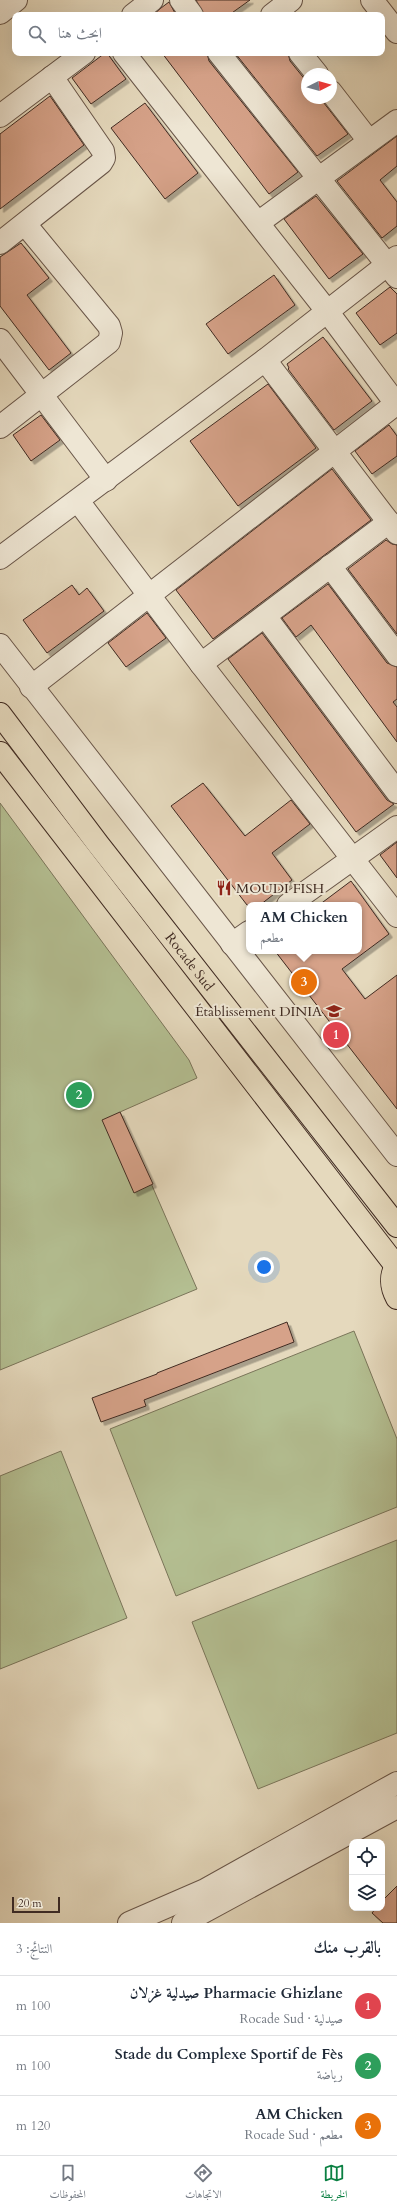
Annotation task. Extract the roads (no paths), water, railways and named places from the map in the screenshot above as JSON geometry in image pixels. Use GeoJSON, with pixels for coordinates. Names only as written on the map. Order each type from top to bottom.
{"type":"FeatureCollection","features":[{"type":"Feature","properties":{"kind":"highway","name":"Rocade Sud"},"geometry":{"type":"LineString","coordinates":[[0,714],[103,850],[397,1226]]}},
{"type":"Feature","properties":{"kind":"highway","name":"Rocade Sud"},"geometry":{"type":"LineString","coordinates":[[0,753],[396,1265]]}},
{"type":"Feature","properties":{"kind":"highway"},"geometry":{"type":"LineString","coordinates":[[396,1265],[392,1276],[392,1287],[397,1298]]}},
{"type":"Feature","properties":{"kind":"street"},"geometry":{"type":"LineString","coordinates":[[0,13],[16,0]]}},
{"type":"Feature","properties":{"kind":"street"},"geometry":{"type":"LineString","coordinates":[[181,0],[190,12]]}},
{"type":"Feature","properties":{"kind":"street"},"geometry":{"type":"LineString","coordinates":[[276,12],[291,0]]}},
{"type":"Feature","properties":{"kind":"street"},"geometry":{"type":"LineString","coordinates":[[372,0],[381,12]]}},
{"type":"Feature","properties":{"kind":"street"},"geometry":{"type":"LineString","coordinates":[[385,17],[397,32]]}},
{"type":"Feature","properties":{"kind":"street"},"geometry":{"type":"LineString","coordinates":[[0,116],[80,56]]}},
{"type":"Feature","properties":{"kind":"street"},"geometry":{"type":"LineString","coordinates":[[31,687],[334,450],[397,404],[328,311],[126,56]]}},
{"type":"Feature","properties":{"kind":"street"},"geometry":{"type":"LineString","coordinates":[[0,558],[106,480],[328,311],[394,266],[317,179],[224,56]]}},
{"type":"Feature","properties":{"kind":"street"},"geometry":{"type":"LineString","coordinates":[[302,56],[312,68]]}},
{"type":"Feature","properties":{"kind":"street"},"geometry":{"type":"LineString","coordinates":[[0,243],[101,163],[104,158],[103,151],[52,77]]}},
{"type":"Feature","properties":{"kind":"street"},"geometry":{"type":"LineString","coordinates":[[337,100],[369,141]]}},
{"type":"Feature","properties":{"kind":"street"},"geometry":{"type":"LineString","coordinates":[[258,223],[397,121]]}},
{"type":"Feature","properties":{"kind":"street"},"geometry":{"type":"LineString","coordinates":[[0,427],[42,396],[109,342],[111,333],[109,326],[25,224]]}},
{"type":"Feature","properties":{"kind":"street"},"geometry":{"type":"LineString","coordinates":[[0,340],[106,480]]}},
{"type":"Feature","properties":{"kind":"street"},"geometry":{"type":"LineString","coordinates":[[201,664],[330,566],[393,528],[265,360]]}},
{"type":"Feature","properties":{"kind":"street"},"geometry":{"type":"LineString","coordinates":[[78,501],[201,664],[397,916]]}},
{"type":"Feature","properties":{"kind":"street"},"geometry":{"type":"LineString","coordinates":[[330,566],[397,655]]}},
{"type":"Feature","properties":{"kind":"street"},"geometry":{"type":"LineString","coordinates":[[265,616],[397,792]]}},
{"type":"Feature","properties":{"kind":"street"},"geometry":{"type":"LineString","coordinates":[[0,646],[31,687],[241,938]]}},
{"type":"Feature","properties":{"kind":"street"},"geometry":{"type":"LineString","coordinates":[[292,902],[397,827]]}},
{"type":"Feature","properties":{"kind":"street"},"geometry":{"type":"LineString","coordinates":[[253,954],[397,1155]]}},
{"type":"Feature","properties":{"kind":"street"},"geometry":{"type":"LineString","coordinates":[[129,1923],[205,1890],[397,1783]]}},
{"type":"Feature","properties":{"kind":"street"},"geometry":{"type":"LineString","coordinates":[[183,1923],[397,1807]]}},
{"type":"Feature","properties":{"kind":"place","name":"MOUDI FISH"},"geometry":{"type":"Point","coordinates":[224,888]}},
{"type":"Feature","properties":{"kind":"place","name":"AM Chicken"},"geometry":{"type":"Point","coordinates":[304,982]}},
{"type":"Feature","properties":{"kind":"place","name":"Établissement DINIA"},"geometry":{"type":"Point","coordinates":[334,1011]}},
{"type":"Feature","properties":{"kind":"place","name":"Pharmacie Ghizlane صيدلية غزلان"},"geometry":{"type":"Point","coordinates":[336,1035]}},
{"type":"Feature","properties":{"kind":"place","name":"Stade du Complexe Sportif de Fès"},"geometry":{"type":"Point","coordinates":[79,1095]}}]}
